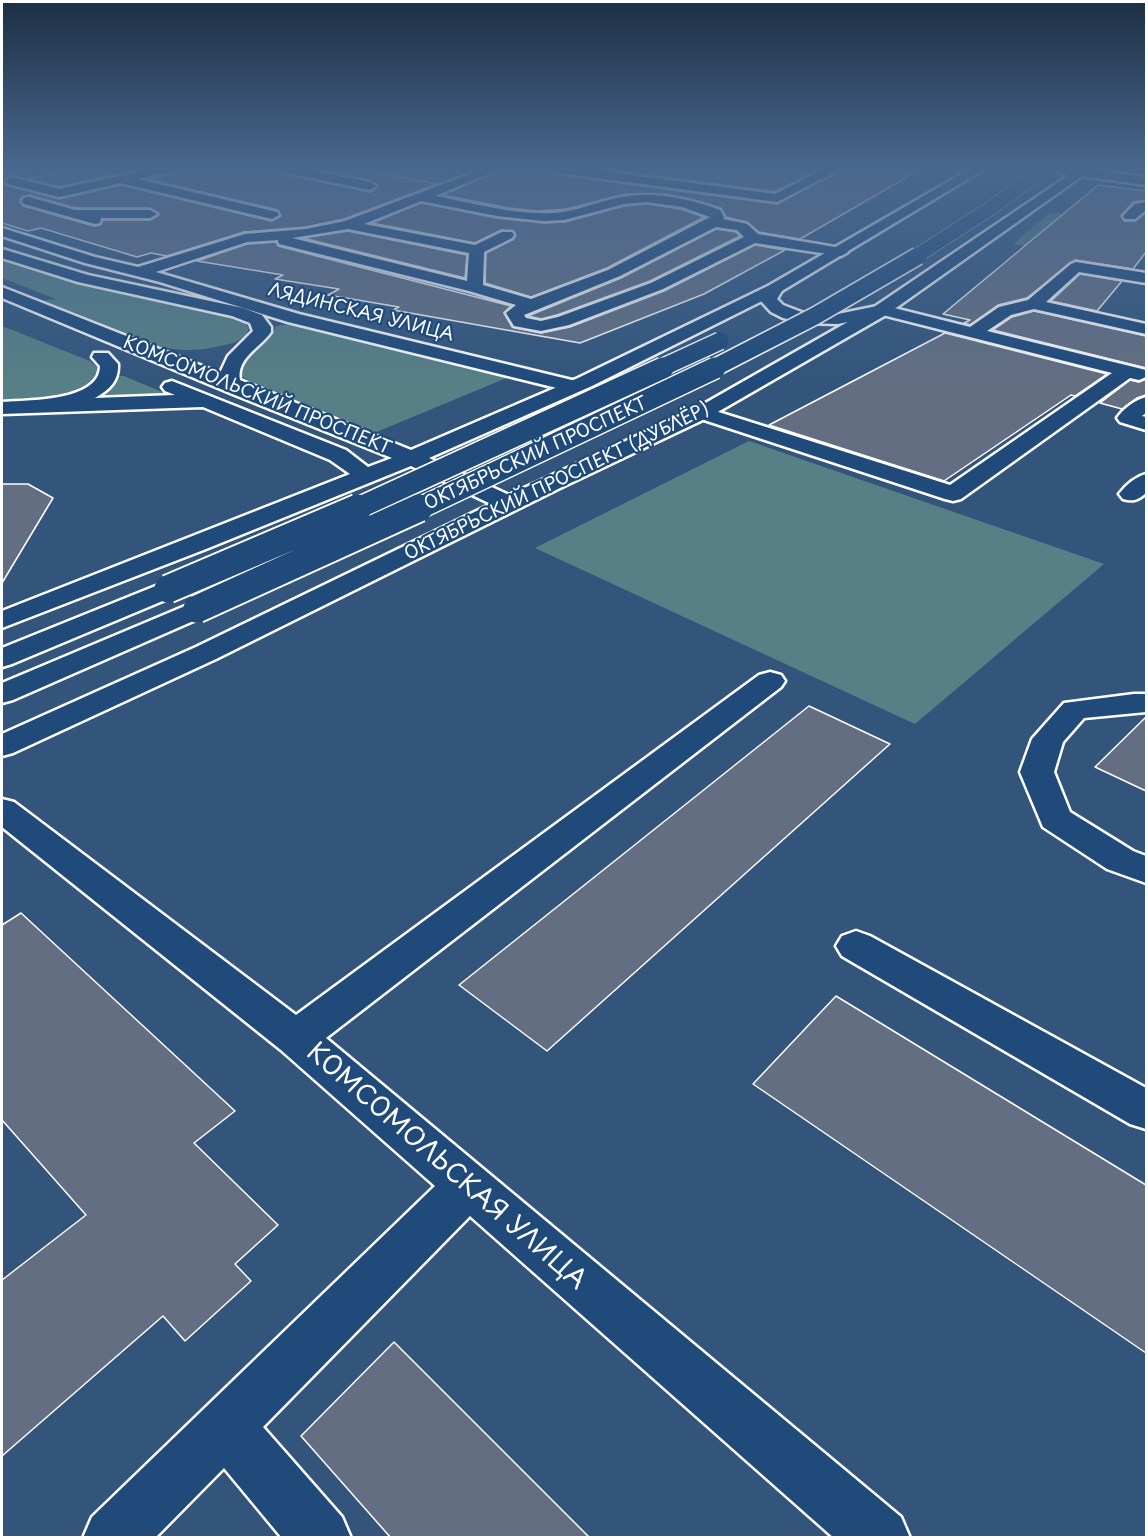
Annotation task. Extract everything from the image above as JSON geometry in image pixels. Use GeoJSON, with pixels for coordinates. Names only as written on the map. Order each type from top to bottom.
{"type":"FeatureCollection","features":[{"type":"Feature","properties":{"kind":"main road","name":"ЛЯДИНСКАЯ УЛИЦА"},"geometry":{"type":"LineString","coordinates":[[27,240],[306,321],[573,386]]}},
{"type":"Feature","properties":{"kind":"main road"},"geometry":{"type":"LineString","coordinates":[[101,283],[239,240]]}},
{"type":"Feature","properties":{"kind":"main road"},"geometry":{"type":"LineString","coordinates":[[281,240],[474,288],[532,305]]}},
{"type":"Feature","properties":{"kind":"main road"},"geometry":{"type":"LineString","coordinates":[[340,240],[355,243]]}},
{"type":"Feature","properties":{"kind":"main road"},"geometry":{"type":"LineString","coordinates":[[424,240],[477,250],[499,240]]}},
{"type":"Feature","properties":{"kind":"main road"},"geometry":{"type":"LineString","coordinates":[[679,240],[614,273],[515,313],[519,322],[550,326],[657,286],[734,240]]}},
{"type":"Feature","properties":{"kind":"main road"},"geometry":{"type":"LineString","coordinates":[[791,240],[841,252]]}},
{"type":"Feature","properties":{"kind":"main road"},"geometry":{"type":"LineString","coordinates":[[2,620],[357,480],[573,386],[775,289],[861,240]]}},
{"type":"Feature","properties":{"kind":"main road"},"geometry":{"type":"LineString","coordinates":[[872,261],[908,240]]}},
{"type":"Feature","properties":{"kind":"main road","name":"ОКТЯБРЬСКИЙ ПРОСПЕКТ"},"geometry":{"type":"LineString","coordinates":[[2,694],[408,514],[671,391],[788,329],[943,240]]}},
{"type":"Feature","properties":{"kind":"main road","name":"ОКТЯБРЬСКИЙ ПРОСПЕКТ (ДУБЛЁР)"},"geometry":{"type":"LineString","coordinates":[[2,746],[206,653],[702,413],[881,311],[983,240]]}},
{"type":"Feature","properties":{"kind":"main road"},"geometry":{"type":"LineString","coordinates":[[474,288],[477,250]]}},
{"type":"Feature","properties":{"kind":"main road","name":"ЛЯДИНСКАЯ УЛИЦА"},"geometry":{"type":"LineString","coordinates":[[2,253],[101,283],[249,316],[262,327],[262,332],[254,340]]}},
{"type":"Feature","properties":{"kind":"main road"},"geometry":{"type":"LineString","coordinates":[[1034,304],[1076,267],[1146,278]]}},
{"type":"Feature","properties":{"kind":"main road"},"geometry":{"type":"LineString","coordinates":[[775,289],[768,300],[787,313],[844,319],[881,311],[1137,373]]}},
{"type":"Feature","properties":{"kind":"main road","name":"КОМСОМОЛЬСКИЙ ПРОСПЕКТ"},"geometry":{"type":"LineString","coordinates":[[2,292],[145,352],[410,457],[510,504]]}},
{"type":"Feature","properties":{"kind":"main road"},"geometry":{"type":"LineString","coordinates":[[758,322],[799,300]]}},
{"type":"Feature","properties":{"kind":"main road"},"geometry":{"type":"LineString","coordinates":[[972,333],[1005,311],[1034,304],[1146,329]]}},
{"type":"Feature","properties":{"kind":"main road","name":"ОКТЯБРЬСКИЙ ПРОСПЕКТ"},"geometry":{"type":"LineString","coordinates":[[2,658],[377,500],[737,332]]}},
{"type":"Feature","properties":{"kind":"main road"},"geometry":{"type":"LineString","coordinates":[[145,352],[173,356],[210,353],[254,340]]}},
{"type":"Feature","properties":{"kind":"main road"},"geometry":{"type":"LineString","coordinates":[[242,390],[231,382],[229,372],[236,358],[254,340]]}},
{"type":"Feature","properties":{"kind":"main road","name":"КОМСОМОЛЬСКИЙ ПРОСПЕКТ"},"geometry":{"type":"LineString","coordinates":[[12,408],[64,402],[95,390],[110,373],[110,364],[96,355],[133,371]]}},
{"type":"Feature","properties":{"kind":"main road"},"geometry":{"type":"LineString","coordinates":[[702,413],[953,494],[1137,373]]}},
{"type":"Feature","properties":{"kind":"main road","name":"КОМСОМОЛЬСКИЙ ПРОСПЕКТ"},"geometry":{"type":"LineString","coordinates":[[154,380],[338,454],[358,469],[361,474],[357,480]]}},
{"type":"Feature","properties":{"kind":"main road"},"geometry":{"type":"LineString","coordinates":[[12,408],[166,400],[202,402],[219,406]]}},
{"type":"Feature","properties":{"kind":"main road"},"geometry":{"type":"LineString","coordinates":[[1146,403],[1127,418],[1146,424]]}},
{"type":"Feature","properties":{"kind":"main road"},"geometry":{"type":"LineString","coordinates":[[296,1038],[770,681]]}},
{"type":"Feature","properties":{"kind":"main road"},"geometry":{"type":"LineString","coordinates":[[1146,703],[1075,710],[1048,739],[1037,772],[1055,819],[1120,860],[1146,870]]}},
{"type":"Feature","properties":{"kind":"main road","name":"КОМСОМОЛЬСКАЯ УЛИЦА"},"geometry":{"type":"LineString","coordinates":[[2,810],[296,1038],[880,1538]]}},
{"type":"Feature","properties":{"kind":"main road"},"geometry":{"type":"LineString","coordinates":[[856,946],[1146,1110]]}},
{"type":"Feature","properties":{"kind":"main road"},"geometry":{"type":"LineString","coordinates":[[113,1538],[468,1186]]}},
{"type":"Feature","properties":{"kind":"main road"},"geometry":{"type":"LineString","coordinates":[[225,1426],[321,1538]]}},
{"type":"Feature","properties":{"kind":"green space"},"geometry":{"type":"Polygon","coordinates":[[[1018,240],[1071,240],[1059,251],[1013,244],[1018,240]]]}},
{"type":"Feature","properties":{"kind":"green space"},"geometry":{"type":"Polygon","coordinates":[[[2,259],[74,282],[228,316],[244,322],[249,328],[243,338],[236,342],[205,349],[188,350],[156,346],[41,301],[56,299],[2,278],[2,259]]]}},
{"type":"Feature","properties":{"kind":"green space"},"geometry":{"type":"Polygon","coordinates":[[[292,324],[509,377],[374,433],[260,389],[242,376],[245,361],[268,339],[276,326],[292,324]]]}},
{"type":"Feature","properties":{"kind":"green space"},"geometry":{"type":"Polygon","coordinates":[[[2,326],[90,361],[99,369],[97,379],[78,392],[52,400],[25,403],[2,402],[2,326]]]}},
{"type":"Feature","properties":{"kind":"green space"},"geometry":{"type":"Polygon","coordinates":[[[118,376],[124,376],[167,394],[88,401],[114,383],[118,376]]]}},
{"type":"Feature","properties":{"kind":"green space"},"geometry":{"type":"Polygon","coordinates":[[[749,441],[1104,564],[915,724],[535,548],[749,441]]]}},
{"type":"Feature","properties":{"kind":"building"},"geometry":{"type":"Polygon","coordinates":[[[80,240],[219,240],[167,256],[151,253],[137,257],[80,240]]]}},
{"type":"Feature","properties":{"kind":"building"},"geometry":{"type":"Polygon","coordinates":[[[310,240],[392,240],[467,255],[465,278],[310,240]]]}},
{"type":"Feature","properties":{"kind":"building"},"geometry":{"type":"Polygon","coordinates":[[[459,240],[481,240],[475,243],[459,240]]]}},
{"type":"Feature","properties":{"kind":"building"},"geometry":{"type":"Polygon","coordinates":[[[512,240],[661,240],[607,268],[531,297],[485,283],[486,253],[512,240]]]}},
{"type":"Feature","properties":{"kind":"building"},"geometry":{"type":"Polygon","coordinates":[[[695,240],[732,240],[650,281],[557,315],[541,319],[528,316],[621,278],[695,240]]]}},
{"type":"Feature","properties":{"kind":"building"},"geometry":{"type":"Polygon","coordinates":[[[1032,240],[1146,240],[1146,252],[1133,269],[1075,260],[1027,298],[998,305],[970,325],[964,323],[970,320],[943,314],[1032,240]]]}},
{"type":"Feature","properties":{"kind":"building"},"geometry":{"type":"Polygon","coordinates":[[[276,242],[278,246],[511,306],[504,313],[512,327],[541,333],[570,327],[664,291],[755,245],[785,250],[704,294],[580,343],[393,310],[399,307],[328,295],[339,289],[275,279],[283,275],[197,261],[247,244],[276,242]]]}},
{"type":"Feature","properties":{"kind":"building"},"geometry":{"type":"Polygon","coordinates":[[[1080,274],[1122,281],[1097,311],[1051,301],[1080,274]]]}},
{"type":"Feature","properties":{"kind":"building"},"geometry":{"type":"Polygon","coordinates":[[[1034,311],[1146,336],[1146,368],[993,330],[1012,317],[1034,311]]]}},
{"type":"Feature","properties":{"kind":"building"},"geometry":{"type":"Polygon","coordinates":[[[945,333],[1107,374],[1075,396],[1071,395],[944,481],[769,425],[945,333]]]}},
{"type":"Feature","properties":{"kind":"building"},"geometry":{"type":"Polygon","coordinates":[[[1146,379],[1146,395],[1137,398],[1122,409],[1100,403],[1130,380],[1139,382],[1146,379]]]}},
{"type":"Feature","properties":{"kind":"building"},"geometry":{"type":"Polygon","coordinates":[[[2,484],[28,484],[53,498],[2,583],[2,484]]]}},
{"type":"Feature","properties":{"kind":"building"},"geometry":{"type":"Polygon","coordinates":[[[809,706],[890,744],[547,1051],[459,985],[809,706]]]}},
{"type":"Feature","properties":{"kind":"building"},"geometry":{"type":"Polygon","coordinates":[[[1146,717],[1146,791],[1095,767],[1146,717]]]}},
{"type":"Feature","properties":{"kind":"building"},"geometry":{"type":"Polygon","coordinates":[[[21,913],[235,1111],[194,1143],[278,1225],[235,1264],[251,1281],[185,1341],[163,1316],[2,1456],[2,1280],[86,1215],[2,1120],[2,925],[21,913]]]}},
{"type":"Feature","properties":{"kind":"building"},"geometry":{"type":"Polygon","coordinates":[[[836,996],[1146,1185],[1146,1353],[753,1084],[836,996]]]}},
{"type":"Feature","properties":{"kind":"building"},"geometry":{"type":"Polygon","coordinates":[[[394,1342],[590,1538],[391,1538],[301,1436],[394,1342]]]}}]}
